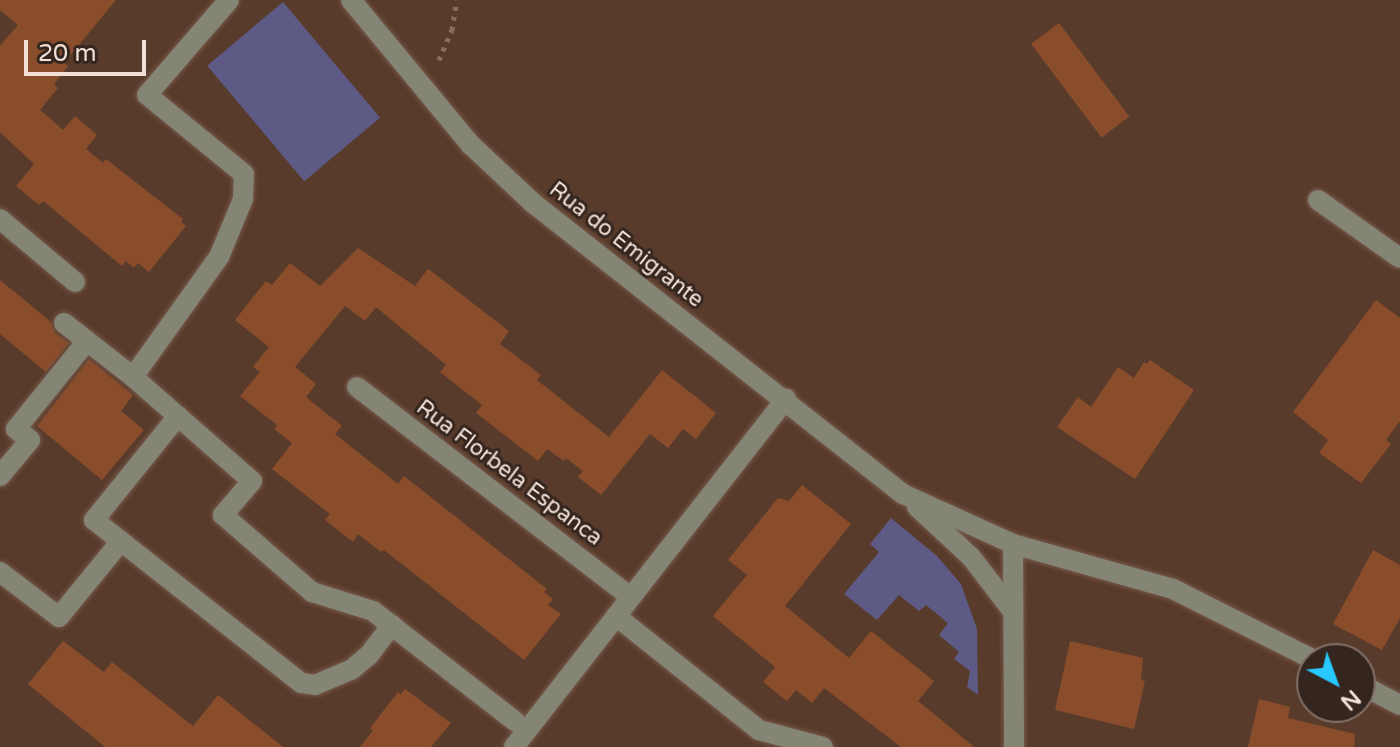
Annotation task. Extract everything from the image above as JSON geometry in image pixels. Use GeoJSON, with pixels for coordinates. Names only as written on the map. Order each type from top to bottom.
{"type":"FeatureCollection","features":[{"type":"Feature","properties":{"kind":"street"},"geometry":{"type":"LineString","coordinates":[[133,377],[219,257],[243,199],[244,174],[147,95],[229,0]]}},
{"type":"Feature","properties":{"kind":"street","name":"Rua do Emigrante"},"geometry":{"type":"LineString","coordinates":[[351,0],[471,145],[533,203],[903,494],[971,557],[1012,610]]}},
{"type":"Feature","properties":{"kind":"street"},"geometry":{"type":"LineString","coordinates":[[1318,200],[1400,258]]}},
{"type":"Feature","properties":{"kind":"street"},"geometry":{"type":"LineString","coordinates":[[0,219],[75,282]]}},
{"type":"Feature","properties":{"kind":"street"},"geometry":{"type":"LineString","coordinates":[[64,323],[133,377],[252,481],[223,515],[312,592],[361,606],[392,625],[515,721]]}},
{"type":"Feature","properties":{"kind":"street"},"geometry":{"type":"LineString","coordinates":[[0,476],[30,440],[16,429],[87,341]]}},
{"type":"Feature","properties":{"kind":"street","name":"Rua Florbela Espanca"},"geometry":{"type":"LineString","coordinates":[[357,387],[631,597]]}},
{"type":"Feature","properties":{"kind":"street"},"geometry":{"type":"LineString","coordinates":[[514,747],[786,399]]}},
{"type":"Feature","properties":{"kind":"street"},"geometry":{"type":"LineString","coordinates":[[178,416],[94,520],[301,683],[315,685],[351,670],[369,655],[392,625]]}},
{"type":"Feature","properties":{"kind":"street","name":"Rua do Emigrante"},"geometry":{"type":"LineString","coordinates":[[903,494],[1013,544],[1173,589],[1296,651]]}},
{"type":"Feature","properties":{"kind":"street"},"geometry":{"type":"LineString","coordinates":[[0,572],[59,617],[121,541]]}},
{"type":"Feature","properties":{"kind":"street"},"geometry":{"type":"LineString","coordinates":[[1013,544],[1014,747]]}},
{"type":"Feature","properties":{"kind":"street"},"geometry":{"type":"LineString","coordinates":[[616,616],[759,730],[823,747]]}},
{"type":"Feature","properties":{"kind":"street"},"geometry":{"type":"LineString","coordinates":[[1376,692],[1400,705]]}},
{"type":"Feature","properties":{"kind":"path"},"geometry":{"type":"LineString","coordinates":[[425,90],[452,30],[457,0]]}},
{"type":"Feature","properties":{"kind":"shaded area"},"geometry":{"type":"Polygon","coordinates":[[[283,2],[380,118],[304,181],[207,66],[283,2]]]}},
{"type":"Feature","properties":{"kind":"shaded area"},"geometry":{"type":"Polygon","coordinates":[[[891,518],[937,556],[961,584],[977,629],[978,695],[967,687],[970,671],[954,659],[959,652],[939,635],[948,623],[926,605],[919,611],[899,595],[877,620],[844,594],[879,552],[870,544],[891,518]]]}},
{"type":"Feature","properties":{"kind":"building"},"geometry":{"type":"Polygon","coordinates":[[[0,0],[116,0],[64,63],[68,66],[54,84],[58,88],[40,110],[63,130],[75,116],[97,135],[86,149],[103,163],[106,159],[183,219],[181,222],[186,226],[149,272],[138,263],[134,268],[126,261],[122,266],[43,201],[39,205],[16,186],[34,164],[0,132],[0,46],[18,25],[0,10],[0,0]]]}},
{"type":"Feature","properties":{"kind":"building"},"geometry":{"type":"Polygon","coordinates":[[[1059,23],[1129,116],[1101,138],[1031,44],[1059,23]]]}},
{"type":"Feature","properties":{"kind":"building"},"geometry":{"type":"Polygon","coordinates":[[[358,248],[415,286],[428,269],[448,284],[509,331],[500,344],[541,375],[537,380],[609,437],[662,370],[716,413],[696,439],[683,429],[668,448],[650,434],[601,495],[578,477],[583,471],[566,458],[564,461],[547,449],[538,461],[476,413],[482,405],[440,372],[446,365],[376,307],[365,321],[345,306],[295,367],[316,384],[306,397],[342,426],[335,434],[398,484],[404,476],[547,589],[544,592],[553,599],[548,605],[561,614],[524,660],[384,550],[381,552],[358,534],[353,542],[325,520],[330,514],[272,469],[292,443],[274,429],[277,425],[240,396],[260,372],[253,367],[269,347],[235,320],[266,281],[272,285],[290,263],[320,286],[358,248]]]}},
{"type":"Feature","properties":{"kind":"building"},"geometry":{"type":"Polygon","coordinates":[[[0,280],[51,322],[55,333],[69,343],[46,372],[0,334],[0,280]]]}},
{"type":"Feature","properties":{"kind":"building"},"geometry":{"type":"Polygon","coordinates":[[[1376,300],[1400,318],[1400,421],[1386,440],[1391,444],[1361,483],[1319,453],[1328,440],[1293,412],[1376,300]]]}},
{"type":"Feature","properties":{"kind":"building"},"geometry":{"type":"Polygon","coordinates":[[[89,359],[133,395],[121,411],[144,430],[102,480],[37,426],[89,359]]]}},
{"type":"Feature","properties":{"kind":"building"},"geometry":{"type":"Polygon","coordinates":[[[1150,360],[1194,390],[1135,479],[1057,427],[1078,397],[1091,407],[1118,367],[1134,378],[1144,362],[1147,364],[1150,360]]]}},
{"type":"Feature","properties":{"kind":"building"},"geometry":{"type":"Polygon","coordinates":[[[802,485],[851,524],[785,606],[849,658],[871,631],[934,681],[918,701],[974,747],[901,747],[824,688],[812,703],[796,690],[787,701],[763,682],[775,667],[713,616],[747,575],[728,560],[778,498],[789,501],[802,485]]]}},
{"type":"Feature","properties":{"kind":"building"},"geometry":{"type":"Polygon","coordinates":[[[1373,550],[1400,565],[1400,618],[1382,650],[1376,647],[1376,643],[1369,643],[1333,624],[1373,550]]]}},
{"type":"Feature","properties":{"kind":"building"},"geometry":{"type":"Polygon","coordinates":[[[63,641],[104,672],[112,662],[193,726],[218,695],[283,747],[105,747],[28,684],[63,641]]]}},
{"type":"Feature","properties":{"kind":"building"},"geometry":{"type":"Polygon","coordinates":[[[1070,641],[1143,658],[1141,680],[1145,681],[1134,729],[1055,710],[1070,641]]]}},
{"type":"Feature","properties":{"kind":"building"},"geometry":{"type":"Polygon","coordinates":[[[405,689],[451,723],[431,747],[360,747],[373,731],[370,728],[398,692],[401,694],[405,689]]]}},
{"type":"Feature","properties":{"kind":"building"},"geometry":{"type":"Polygon","coordinates":[[[1259,699],[1290,707],[1288,718],[1296,720],[1296,723],[1355,734],[1354,747],[1248,747],[1259,699]]]}}]}
